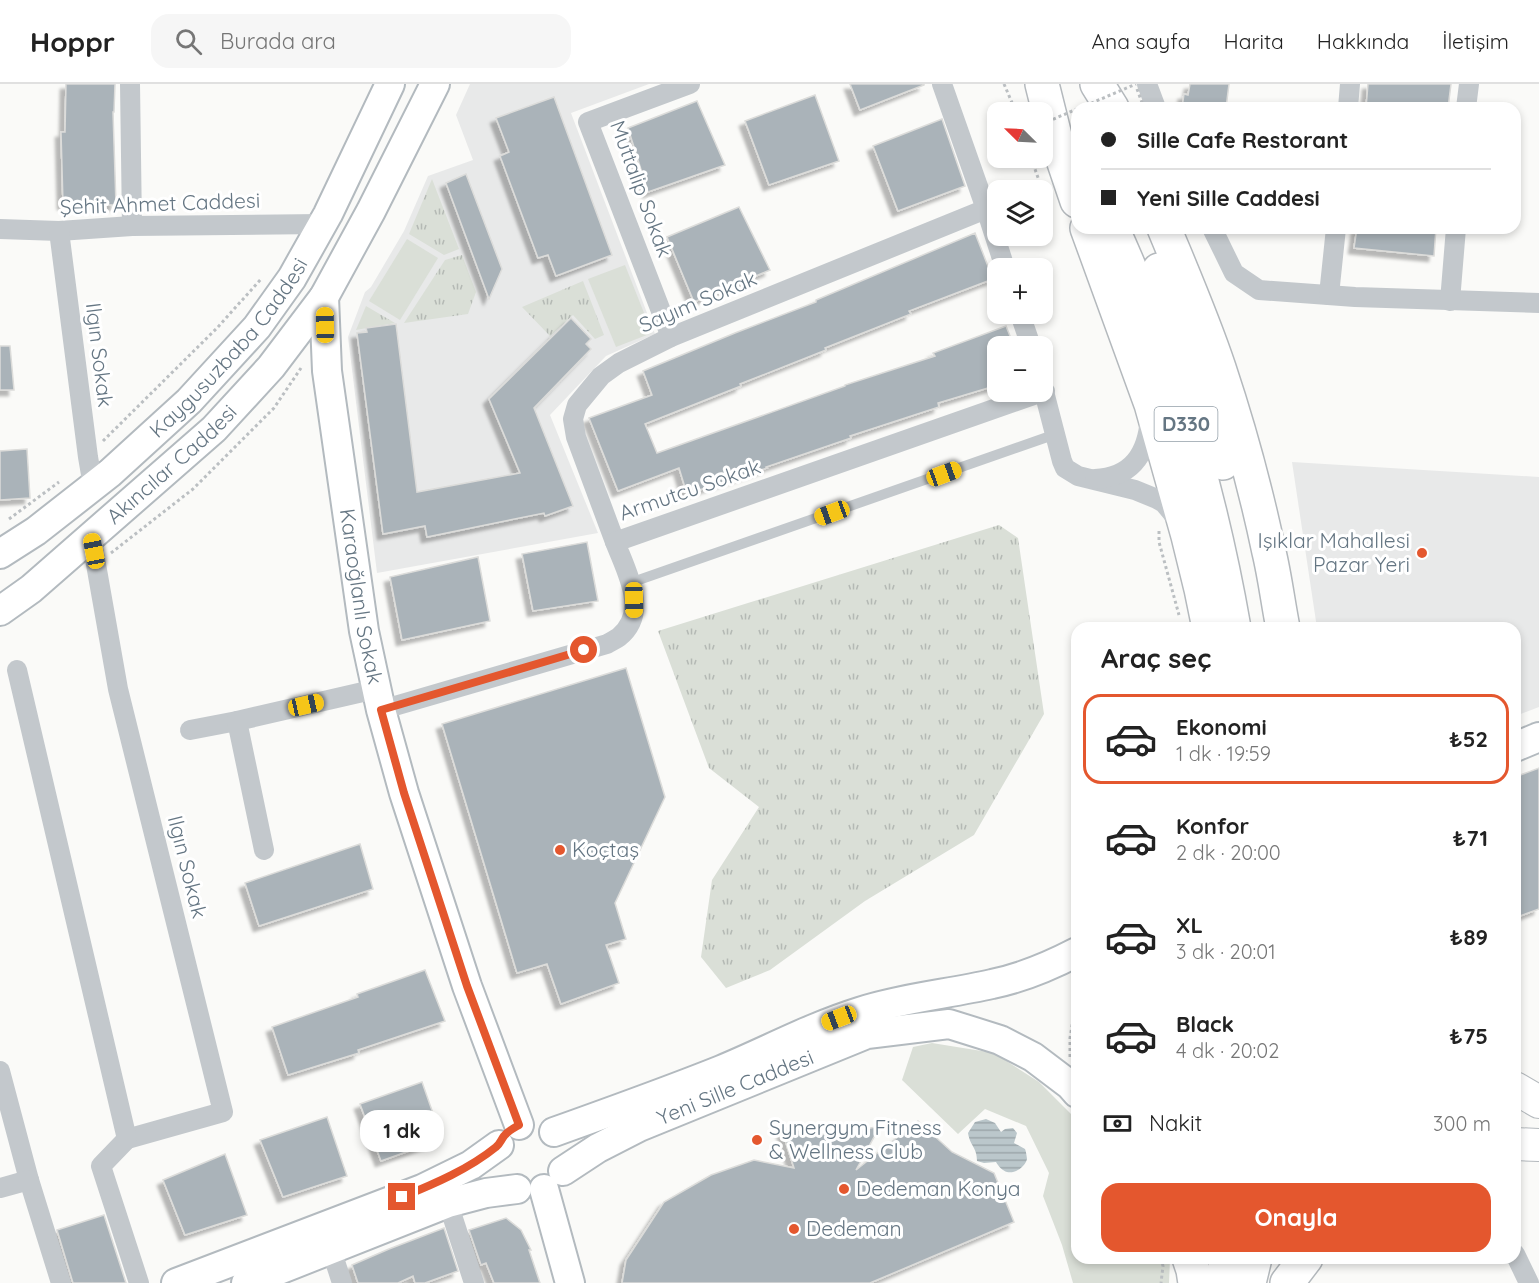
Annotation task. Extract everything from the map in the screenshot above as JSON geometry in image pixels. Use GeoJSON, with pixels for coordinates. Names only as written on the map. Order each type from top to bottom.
{"type":"FeatureCollection","features":[{"type":"Feature","properties":{"kind":"highway"},"geometry":{"type":"LineString","coordinates":[[1044,84],[1071,140]]}},
{"type":"Feature","properties":{"kind":"highway"},"geometry":{"type":"LineString","coordinates":[[1044,84],[1055,136],[1071,183]]}},
{"type":"Feature","properties":{"kind":"highway"},"geometry":{"type":"LineString","coordinates":[[1090,84],[1097,102]]}},
{"type":"Feature","properties":{"kind":"highway"},"geometry":{"type":"LineString","coordinates":[[1097,84],[1132,94]]}},
{"type":"Feature","properties":{"kind":"highway"},"geometry":{"type":"LineString","coordinates":[[1089,234],[1151,404],[1188,536],[1208,622]]}},
{"type":"Feature","properties":{"kind":"highway","name":"D330"},"geometry":{"type":"LineString","coordinates":[[1115,234],[1161,348],[1185,422],[1212,526],[1233,622]]}},
{"type":"Feature","properties":{"kind":"highway","name":"D330"},"geometry":{"type":"LineString","coordinates":[[1145,234],[1215,434],[1239,521],[1260,622]]}},
{"type":"Feature","properties":{"kind":"highway"},"geometry":{"type":"LineString","coordinates":[[1166,234],[1219,367],[1251,477],[1282,622]]}},
{"type":"Feature","properties":{"kind":"highway"},"geometry":{"type":"LineString","coordinates":[[1191,1264],[1195,1283]]}},
{"type":"Feature","properties":{"kind":"highway"},"geometry":{"type":"LineString","coordinates":[[1222,1283],[1226,1264]]}},
{"type":"Feature","properties":{"kind":"highway"},"geometry":{"type":"LineString","coordinates":[[1250,1283],[1254,1264]]}},
{"type":"Feature","properties":{"kind":"highway"},"geometry":{"type":"LineString","coordinates":[[1287,1283],[1301,1264]]}},
{"type":"Feature","properties":{"kind":"main road","name":"Kaygusuzbaba Caddesi"},"geometry":{"type":"LineString","coordinates":[[0,554],[36,531],[110,473],[189,401],[256,327],[292,278],[322,224],[390,84]]}},
{"type":"Feature","properties":{"kind":"main road","name":"Kaygusuzbaba Caddesi"},"geometry":{"type":"LineString","coordinates":[[324,297],[371,211],[435,84]]}},
{"type":"Feature","properties":{"kind":"main road","name":"Akıncılar Caddesi"},"geometry":{"type":"LineString","coordinates":[[0,611],[31,589],[214,429],[271,367],[324,297]]}},
{"type":"Feature","properties":{"kind":"main road","name":"Karaoğlanlı Sokak"},"geometry":{"type":"LineString","coordinates":[[324,297],[327,371],[364,631],[379,699],[404,793],[467,986],[519,1125]]}},
{"type":"Feature","properties":{"kind":"main road"},"geometry":{"type":"LineString","coordinates":[[1521,744],[1539,737]]}},
{"type":"Feature","properties":{"kind":"main road","name":"Yeni Sille Caddesi"},"geometry":{"type":"LineString","coordinates":[[555,1132],[721,1070],[849,1015],[919,997],[1016,978],[1071,955]]}},
{"type":"Feature","properties":{"kind":"main road","name":"Yeni Sille Caddesi"},"geometry":{"type":"LineString","coordinates":[[246,1283],[448,1203],[541,1183],[598,1148],[639,1127],[867,1034],[948,1024],[1000,1040],[1033,1057],[1071,1086]]}},
{"type":"Feature","properties":{"kind":"main road"},"geometry":{"type":"LineString","coordinates":[[528,1123],[547,1126],[555,1132],[565,1150],[566,1161],[541,1183],[509,1183],[502,1175],[498,1165],[499,1145],[504,1137],[519,1125],[528,1123]]}},
{"type":"Feature","properties":{"kind":"main road"},"geometry":{"type":"LineString","coordinates":[[1521,1144],[1539,1145]]}},
{"type":"Feature","properties":{"kind":"main road"},"geometry":{"type":"LineString","coordinates":[[176,1283],[422,1189],[471,1165],[499,1145]]}},
{"type":"Feature","properties":{"kind":"main road"},"geometry":{"type":"LineString","coordinates":[[541,1183],[570,1283]]}},
{"type":"Feature","properties":{"kind":"street"},"geometry":{"type":"LineString","coordinates":[[130,84],[132,226]]}},
{"type":"Feature","properties":{"kind":"street","name":"Muttalip Sokak"},"geometry":{"type":"LineString","coordinates":[[671,337],[588,122],[690,84]]}},
{"type":"Feature","properties":{"kind":"street"},"geometry":{"type":"LineString","coordinates":[[942,84],[1002,258]]}},
{"type":"Feature","properties":{"kind":"street"},"geometry":{"type":"LineString","coordinates":[[1348,102],[1350,84]]}},
{"type":"Feature","properties":{"kind":"street"},"geometry":{"type":"LineString","coordinates":[[1466,102],[1468,84]]}},
{"type":"Feature","properties":{"kind":"street"},"geometry":{"type":"LineString","coordinates":[[1132,94],[1146,102]]}},
{"type":"Feature","properties":{"kind":"street","name":"Sayım Sokak"},"geometry":{"type":"LineString","coordinates":[[615,542],[576,437],[573,419],[577,405],[601,376],[620,363],[671,337],[986,209]]}},
{"type":"Feature","properties":{"kind":"street","name":"Şehit Ahmet Caddesi"},"geometry":{"type":"LineString","coordinates":[[0,228],[59,231],[132,226],[322,224]]}},
{"type":"Feature","properties":{"kind":"street","name":"Ilgın Sokak"},"geometry":{"type":"LineString","coordinates":[[59,231],[93,486]]}},
{"type":"Feature","properties":{"kind":"street"},"geometry":{"type":"LineString","coordinates":[[1215,234],[1234,273],[1259,290],[1450,301],[1539,303]]}},
{"type":"Feature","properties":{"kind":"street"},"geometry":{"type":"LineString","coordinates":[[1329,295],[1335,234]]}},
{"type":"Feature","properties":{"kind":"street"},"geometry":{"type":"LineString","coordinates":[[1450,301],[1456,234]]}},
{"type":"Feature","properties":{"kind":"street","name":"Armutcu Sokak"},"geometry":{"type":"LineString","coordinates":[[190,730],[379,699],[607,644],[624,632],[635,612],[630,584],[615,542],[1005,402]]}},
{"type":"Feature","properties":{"kind":"street"},"geometry":{"type":"LineString","coordinates":[[1048,402],[1065,468],[1078,476],[1135,490],[1157,499],[1172,512],[1188,536]]}},
{"type":"Feature","properties":{"kind":"street"},"geometry":{"type":"LineString","coordinates":[[1093,479],[1117,475],[1134,463],[1146,439],[1151,404]]}},
{"type":"Feature","properties":{"kind":"street","name":"Ilgın Sokak"},"geometry":{"type":"LineString","coordinates":[[91,536],[118,688],[223,1112],[127,1138]]}},
{"type":"Feature","properties":{"kind":"street"},"geometry":{"type":"LineString","coordinates":[[17,670],[127,1138],[101,1166],[139,1283]]}},
{"type":"Feature","properties":{"kind":"street"},"geometry":{"type":"LineString","coordinates":[[237,721],[264,850]]}},
{"type":"Feature","properties":{"kind":"street"},"geometry":{"type":"LineString","coordinates":[[0,1071],[61,1283]]}},
{"type":"Feature","properties":{"kind":"street"},"geometry":{"type":"LineString","coordinates":[[0,1188],[30,1180]]}},
{"type":"Feature","properties":{"kind":"street"},"geometry":{"type":"LineString","coordinates":[[448,1203],[474,1283]]}},
{"type":"Feature","properties":{"kind":"street"},"geometry":{"type":"LineString","coordinates":[[331,1249],[342,1283]]}},
{"type":"Feature","properties":{"kind":"street"},"geometry":{"type":"LineString","coordinates":[[1520,1264],[1529,1283]]}},
{"type":"Feature","properties":{"kind":"lane"},"geometry":{"type":"LineString","coordinates":[[630,584],[1056,434]]}},
{"type":"Feature","properties":{"kind":"path"},"geometry":{"type":"LineString","coordinates":[[1004,84],[1012,102]]}},
{"type":"Feature","properties":{"kind":"path"},"geometry":{"type":"LineString","coordinates":[[1094,102],[1136,84]]}},
{"type":"Feature","properties":{"kind":"path"},"geometry":{"type":"LineString","coordinates":[[1053,119],[1071,112]]}},
{"type":"Feature","properties":{"kind":"path"},"geometry":{"type":"LineString","coordinates":[[88,457],[217,328],[269,270]]}},
{"type":"Feature","properties":{"kind":"path"},"geometry":{"type":"LineString","coordinates":[[9,519],[60,481]]}},
{"type":"Feature","properties":{"kind":"path"},"geometry":{"type":"LineString","coordinates":[[1161,1283],[1162,1264]]}},
{"type":"Feature","properties":{"kind":"shaded area"},"geometry":{"type":"Polygon","coordinates":[[[470,84],[649,84],[571,113],[655,334],[606,356],[550,415],[598,533],[377,573],[348,337],[365,292],[371,287],[404,231],[428,176],[473,160],[456,115],[470,84]]]}},
{"type":"Feature","properties":{"kind":"shaded area","name":"Işıklar Mahallesi Pazar Yeri"},"geometry":{"type":"Polygon","coordinates":[[[1292,462],[1539,477],[1539,707],[1521,714],[1521,622],[1316,622],[1292,462]]]}},
{"type":"Feature","properties":{"kind":"shaded area"},"geometry":{"type":"Polygon","coordinates":[[[986,1119],[995,1123],[1001,1132],[1013,1128],[1017,1133],[1014,1143],[1025,1149],[1027,1159],[1019,1169],[1007,1172],[996,1162],[977,1161],[968,1133],[975,1122],[986,1119]]]}},
{"type":"Feature","properties":{"kind":"green space"},"geometry":{"type":"Polygon","coordinates":[[[432,179],[459,249],[444,255],[409,234],[432,179]]]}},
{"type":"Feature","properties":{"kind":"green space"},"geometry":{"type":"Polygon","coordinates":[[[407,239],[438,258],[400,320],[369,301],[407,239]]]}},
{"type":"Feature","properties":{"kind":"green space"},"geometry":{"type":"Polygon","coordinates":[[[462,255],[476,292],[468,314],[404,323],[445,260],[462,255]]]}},
{"type":"Feature","properties":{"kind":"green space"},"geometry":{"type":"Polygon","coordinates":[[[625,265],[652,333],[616,347],[588,279],[625,265]]]}},
{"type":"Feature","properties":{"kind":"green space"},"geometry":{"type":"Polygon","coordinates":[[[583,281],[604,335],[595,339],[573,315],[550,336],[522,307],[583,281]]]}},
{"type":"Feature","properties":{"kind":"green space"},"geometry":{"type":"Polygon","coordinates":[[[366,306],[395,323],[356,330],[366,306]]]}},
{"type":"Feature","properties":{"kind":"green space"},"geometry":{"type":"Polygon","coordinates":[[[999,525],[1018,538],[1044,714],[974,835],[865,901],[770,970],[726,988],[701,957],[712,880],[759,807],[709,768],[658,631],[999,525]]]}},
{"type":"Feature","properties":{"kind":"green space"},"geometry":{"type":"Polygon","coordinates":[[[932,1043],[994,1053],[1039,1082],[1071,1114],[1071,1264],[1170,1264],[1169,1283],[1073,1283],[1062,1245],[1043,1196],[1049,1173],[1026,1126],[985,1109],[958,1134],[902,1080],[913,1047],[932,1043]]]}},
{"type":"Feature","properties":{"kind":"building"},"geometry":{"type":"Polygon","coordinates":[[[66,84],[115,84],[113,112],[116,205],[63,204],[61,132],[65,132],[66,84]]]}},
{"type":"Feature","properties":{"kind":"building"},"geometry":{"type":"Polygon","coordinates":[[[850,84],[924,84],[924,85],[860,110],[850,84]]]}},
{"type":"Feature","properties":{"kind":"building"},"geometry":{"type":"Polygon","coordinates":[[[1190,84],[1229,84],[1227,102],[1183,102],[1184,94],[1188,95],[1190,84]]]}},
{"type":"Feature","properties":{"kind":"building"},"geometry":{"type":"Polygon","coordinates":[[[1368,84],[1451,84],[1449,102],[1366,102],[1368,84]]]}},
{"type":"Feature","properties":{"kind":"building"},"geometry":{"type":"Polygon","coordinates":[[[815,95],[839,161],[769,185],[745,121],[815,95]]]}},
{"type":"Feature","properties":{"kind":"building"},"geometry":{"type":"Polygon","coordinates":[[[554,97],[612,255],[556,276],[548,255],[538,258],[500,156],[509,152],[496,118],[554,97]]]}},
{"type":"Feature","properties":{"kind":"building"},"geometry":{"type":"Polygon","coordinates":[[[697,101],[725,165],[648,192],[628,128],[697,101]]]}},
{"type":"Feature","properties":{"kind":"building"},"geometry":{"type":"Polygon","coordinates":[[[942,119],[965,186],[898,211],[873,146],[942,119]]]}},
{"type":"Feature","properties":{"kind":"building"},"geometry":{"type":"Polygon","coordinates":[[[466,174],[502,269],[489,299],[446,183],[466,174]]]}},
{"type":"Feature","properties":{"kind":"building"},"geometry":{"type":"Polygon","coordinates":[[[739,207],[770,270],[694,302],[667,237],[739,207]]]}},
{"type":"Feature","properties":{"kind":"building"},"geometry":{"type":"Polygon","coordinates":[[[975,233],[987,264],[987,281],[909,311],[911,314],[645,424],[657,453],[845,385],[935,356],[933,353],[1006,326],[1010,336],[987,336],[987,388],[938,403],[939,407],[687,494],[679,468],[618,491],[589,418],[652,395],[643,371],[816,302],[816,300],[975,233]]]}},
{"type":"Feature","properties":{"kind":"building"},"geometry":{"type":"Polygon","coordinates":[[[1356,234],[1436,234],[1434,256],[1354,248],[1356,234]]]}},
{"type":"Feature","properties":{"kind":"building"},"geometry":{"type":"Polygon","coordinates":[[[571,318],[591,339],[586,344],[591,349],[534,408],[573,506],[545,516],[544,513],[427,537],[425,526],[383,534],[357,333],[367,332],[366,328],[396,324],[417,492],[520,473],[489,399],[571,318]]]}},
{"type":"Feature","properties":{"kind":"building"},"geometry":{"type":"Polygon","coordinates":[[[0,346],[10,346],[14,390],[0,390],[0,346]]]}},
{"type":"Feature","properties":{"kind":"building"},"geometry":{"type":"Polygon","coordinates":[[[27,449],[30,498],[0,500],[0,451],[27,449]]]}},
{"type":"Feature","properties":{"kind":"building"},"geometry":{"type":"Polygon","coordinates":[[[587,542],[598,601],[533,611],[522,554],[587,542]]]}},
{"type":"Feature","properties":{"kind":"building"},"geometry":{"type":"Polygon","coordinates":[[[478,557],[490,621],[402,640],[390,577],[478,557]]]}},
{"type":"Feature","properties":{"kind":"building","name":"Koçtaş"},"geometry":{"type":"Polygon","coordinates":[[[626,668],[665,797],[615,903],[626,939],[606,945],[619,983],[561,1004],[547,964],[517,973],[442,724],[626,668]]]}},
{"type":"Feature","properties":{"kind":"building"},"geometry":{"type":"Polygon","coordinates":[[[1539,768],[1539,909],[1521,916],[1521,775],[1539,768]]]}},
{"type":"Feature","properties":{"kind":"building"},"geometry":{"type":"Polygon","coordinates":[[[360,844],[373,889],[259,926],[245,883],[360,844]]]}},
{"type":"Feature","properties":{"kind":"building"},"geometry":{"type":"Polygon","coordinates":[[[425,970],[445,1021],[358,1050],[359,1053],[288,1075],[272,1027],[358,997],[357,994],[425,970]]]}},
{"type":"Feature","properties":{"kind":"building"},"geometry":{"type":"Polygon","coordinates":[[[422,1082],[442,1139],[381,1161],[360,1104],[422,1082]]]}},
{"type":"Feature","properties":{"kind":"building"},"geometry":{"type":"Polygon","coordinates":[[[327,1117],[347,1176],[283,1197],[260,1140],[327,1117]]]}},
{"type":"Feature","properties":{"kind":"building","name":"Dedeman Konya"},"geometry":{"type":"Polygon","coordinates":[[[918,1121],[952,1152],[994,1173],[1014,1222],[870,1283],[622,1283],[626,1260],[664,1202],[711,1175],[754,1160],[794,1168],[781,1127],[833,1136],[880,1126],[856,1170],[918,1121]]]}},
{"type":"Feature","properties":{"kind":"building"},"geometry":{"type":"Polygon","coordinates":[[[225,1154],[247,1215],[185,1235],[163,1180],[225,1154]]]}},
{"type":"Feature","properties":{"kind":"building"},"geometry":{"type":"Polygon","coordinates":[[[104,1215],[126,1283],[73,1283],[57,1230],[104,1215]]]}},
{"type":"Feature","properties":{"kind":"building"},"geometry":{"type":"Polygon","coordinates":[[[506,1218],[521,1230],[531,1250],[529,1250],[540,1283],[494,1283],[486,1263],[481,1265],[469,1230],[506,1218]]]}},
{"type":"Feature","properties":{"kind":"building"},"geometry":{"type":"Polygon","coordinates":[[[444,1228],[458,1271],[425,1283],[415,1283],[413,1276],[398,1283],[358,1283],[352,1265],[444,1228]]]}},
{"type":"Feature","properties":{"kind":"place","name":"Işıklar Mahallesi Pazar Yeri"},"geometry":{"type":"Point","coordinates":[1422,553]}},
{"type":"Feature","properties":{"kind":"place","name":"Koçtaş"},"geometry":{"type":"Point","coordinates":[560,850]}},
{"type":"Feature","properties":{"kind":"place","name":"Synergym Fitness & Wellness Club"},"geometry":{"type":"Point","coordinates":[757,1140]}},
{"type":"Feature","properties":{"kind":"place","name":"Dedeman Konya"},"geometry":{"type":"Point","coordinates":[844,1189]}},
{"type":"Feature","properties":{"kind":"place","name":"Dedeman"},"geometry":{"type":"Point","coordinates":[794,1229]}},
{"type":"Feature","properties":{"kind":"route"},"geometry":{"type":"LineString","coordinates":[[402,1197],[471,1165],[499,1145],[511,1130],[519,1125],[467,986],[404,793],[381,710],[584,650]]}}]}
